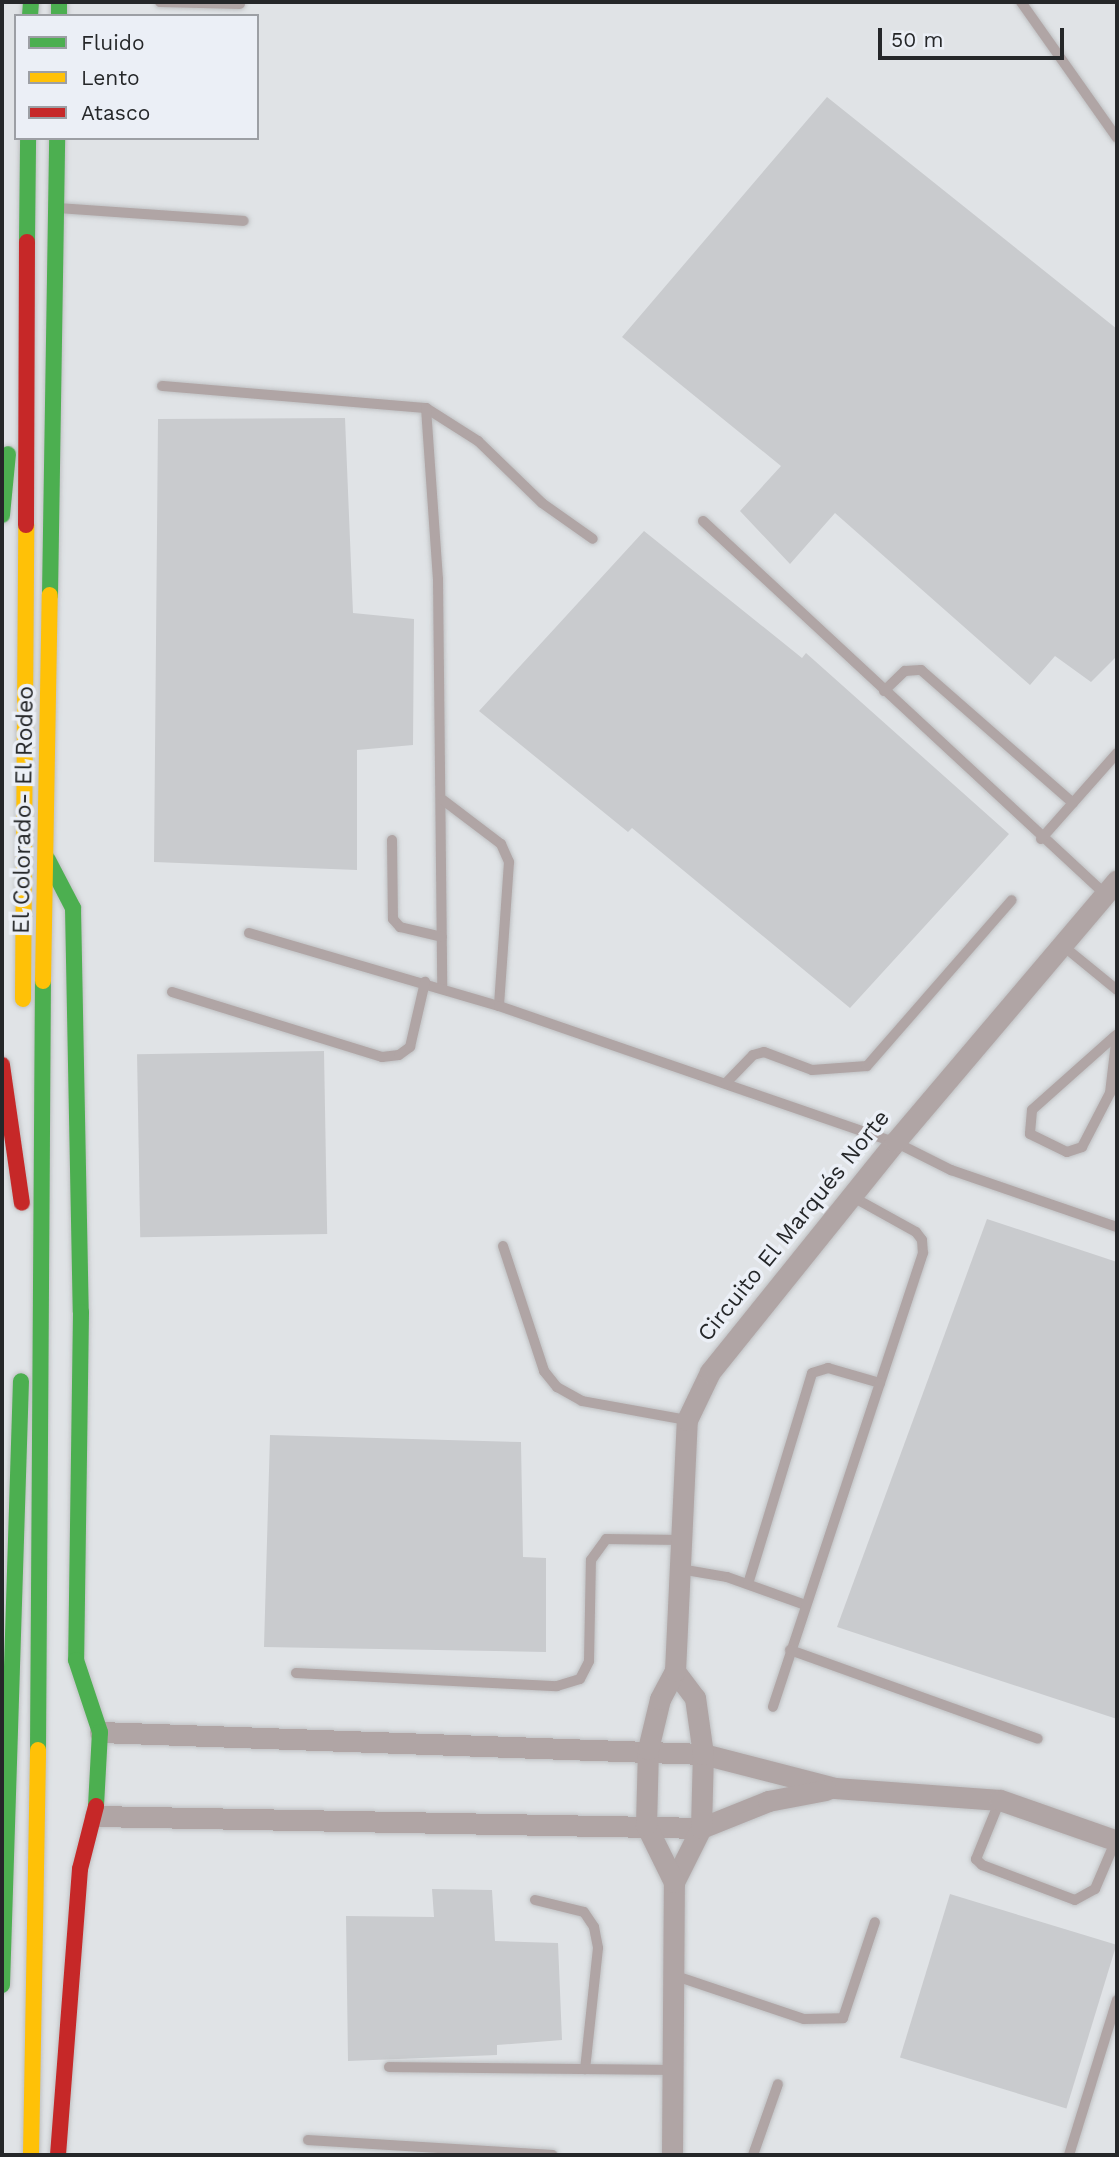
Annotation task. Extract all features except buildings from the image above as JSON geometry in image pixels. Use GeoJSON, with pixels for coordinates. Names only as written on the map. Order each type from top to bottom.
{"type":"FeatureCollection","features":[{"type":"Feature","properties":{"kind":"main road","name":"El Colorado- El Rodeo"},"geometry":{"type":"LineString","coordinates":[[23,1023],[25,290],[28,140]]}},
{"type":"Feature","properties":{"kind":"main road","name":"El Colorado- El Rodeo"},"geometry":{"type":"LineString","coordinates":[[31,2155],[37,1965],[46,855],[57,140]]}},
{"type":"Feature","properties":{"kind":"main road"},"geometry":{"type":"LineString","coordinates":[[2,515],[25,290]]}},
{"type":"Feature","properties":{"kind":"main road"},"geometry":{"type":"LineString","coordinates":[[46,855],[73,908],[81,1312],[76,1660],[100,1732],[95,1816],[80,1869],[58,2155]]}},
{"type":"Feature","properties":{"kind":"main road"},"geometry":{"type":"LineString","coordinates":[[2,1065],[22,1210],[23,1079]]}},
{"type":"Feature","properties":{"kind":"main road"},"geometry":{"type":"LineString","coordinates":[[2,1412],[22,1365],[2,1985]]}},
{"type":"Feature","properties":{"kind":"street","name":"Circuito El Marqués Norte"},"geometry":{"type":"LineString","coordinates":[[672,2155],[674,1882],[646,1825],[648,1749],[660,1699],[675,1671],[687,1420],[710,1372],[894,1142],[1111,887]]}},
{"type":"Feature","properties":{"kind":"street","name":"Circuito El Marqués Norte"},"geometry":{"type":"LineString","coordinates":[[674,1882],[702,1828],[703,1754],[695,1698],[675,1671]]}},
{"type":"Feature","properties":{"kind":"street"},"geometry":{"type":"LineString","coordinates":[[100,1732],[648,1749],[703,1754],[835,1788],[1000,1800],[1117,1840]]}},
{"type":"Feature","properties":{"kind":"street"},"geometry":{"type":"LineString","coordinates":[[95,1816],[702,1828],[768,1801],[835,1788]]}},
{"type":"Feature","properties":{"kind":"lane"},"geometry":{"type":"LineString","coordinates":[[160,2],[240,4]]}},
{"type":"Feature","properties":{"kind":"lane"},"geometry":{"type":"LineString","coordinates":[[1021,2],[1117,138]]}},
{"type":"Feature","properties":{"kind":"lane"},"geometry":{"type":"LineString","coordinates":[[56,208],[244,221]]}},
{"type":"Feature","properties":{"kind":"lane"},"geometry":{"type":"LineString","coordinates":[[162,386],[426,408],[478,441],[542,503],[593,539]]}},
{"type":"Feature","properties":{"kind":"lane"},"geometry":{"type":"LineString","coordinates":[[426,408],[438,579],[443,800],[442,988]]}},
{"type":"Feature","properties":{"kind":"lane"},"geometry":{"type":"LineString","coordinates":[[703,521],[1041,839],[1111,887]]}},
{"type":"Feature","properties":{"kind":"lane"},"geometry":{"type":"LineString","coordinates":[[884,691],[905,671],[921,670],[1073,803]]}},
{"type":"Feature","properties":{"kind":"lane"},"geometry":{"type":"LineString","coordinates":[[1041,839],[1117,753]]}},
{"type":"Feature","properties":{"kind":"lane"},"geometry":{"type":"LineString","coordinates":[[443,800],[502,844],[509,862],[499,1006]]}},
{"type":"Feature","properties":{"kind":"lane"},"geometry":{"type":"LineString","coordinates":[[392,840],[393,919],[400,928],[442,936]]}},
{"type":"Feature","properties":{"kind":"lane"},"geometry":{"type":"LineString","coordinates":[[726,1083],[753,1055],[764,1052],[812,1070],[867,1066],[1012,900]]}},
{"type":"Feature","properties":{"kind":"lane"},"geometry":{"type":"LineString","coordinates":[[249,933],[425,982],[499,1006],[894,1142],[951,1170],[1117,1227]]}},
{"type":"Feature","properties":{"kind":"lane"},"geometry":{"type":"LineString","coordinates":[[1062,945],[1117,990]]}},
{"type":"Feature","properties":{"kind":"lane"},"geometry":{"type":"LineString","coordinates":[[172,992],[382,1057],[399,1055],[410,1047],[425,982]]}},
{"type":"Feature","properties":{"kind":"lane"},"geometry":{"type":"LineString","coordinates":[[1116,1035],[1110,1093],[1082,1147],[1067,1152],[1030,1135],[1032,1110],[1116,1035]]}},
{"type":"Feature","properties":{"kind":"lane"},"geometry":{"type":"LineString","coordinates":[[772,1707],[803,1604],[923,1253],[922,1240],[916,1232],[851,1196]]}},
{"type":"Feature","properties":{"kind":"lane"},"geometry":{"type":"LineString","coordinates":[[503,1246],[544,1371],[557,1387],[582,1401],[687,1420]]}},
{"type":"Feature","properties":{"kind":"lane"},"geometry":{"type":"LineString","coordinates":[[748,1584],[812,1373],[828,1368],[880,1383]]}},
{"type":"Feature","properties":{"kind":"lane"},"geometry":{"type":"LineString","coordinates":[[296,1673],[557,1686],[580,1679],[589,1661],[591,1560],[606,1539],[681,1540]]}},
{"type":"Feature","properties":{"kind":"lane"},"geometry":{"type":"LineString","coordinates":[[680,1569],[748,1584],[803,1604]]}},
{"type":"Feature","properties":{"kind":"lane"},"geometry":{"type":"LineString","coordinates":[[790,1650],[1038,1739]]}},
{"type":"Feature","properties":{"kind":"lane"},"geometry":{"type":"LineString","coordinates":[[1000,1800],[976,1859],[982,1866],[1075,1900],[1096,1889],[1117,1840]]}},
{"type":"Feature","properties":{"kind":"lane"},"geometry":{"type":"LineString","coordinates":[[536,1900],[584,1912],[594,1927],[598,1948],[585,2069]]}},
{"type":"Feature","properties":{"kind":"lane"},"geometry":{"type":"LineString","coordinates":[[673,1975],[804,2020],[843,2018],[876,1922]]}},
{"type":"Feature","properties":{"kind":"lane"},"geometry":{"type":"LineString","coordinates":[[1069,2155],[1117,2000]]}},
{"type":"Feature","properties":{"kind":"lane"},"geometry":{"type":"LineString","coordinates":[[389,2067],[672,2070]]}},
{"type":"Feature","properties":{"kind":"lane"},"geometry":{"type":"LineString","coordinates":[[753,2155],[778,2084]]}},
{"type":"Feature","properties":{"kind":"lane"},"geometry":{"type":"LineString","coordinates":[[308,2140],[553,2155]]}},
{"type":"Feature","properties":{"kind":"traffic: fast"},"geometry":{"type":"LineString","coordinates":[[30,14],[31,2]]}},
{"type":"Feature","properties":{"kind":"traffic: fast"},"geometry":{"type":"LineString","coordinates":[[59,2],[59,14]]}},
{"type":"Feature","properties":{"kind":"traffic: fast"},"geometry":{"type":"LineString","coordinates":[[27,242],[28,140]]}},
{"type":"Feature","properties":{"kind":"traffic: fast"},"geometry":{"type":"LineString","coordinates":[[50,595],[57,140]]}},
{"type":"Feature","properties":{"kind":"traffic: fast"},"geometry":{"type":"LineString","coordinates":[[2,515],[8,454]]}},
{"type":"Feature","properties":{"kind":"traffic: fast"},"geometry":{"type":"LineString","coordinates":[[48,860],[73,908],[81,1312],[76,1660],[100,1732],[96,1806]]}},
{"type":"Feature","properties":{"kind":"traffic: fast"},"geometry":{"type":"LineString","coordinates":[[38,1750],[43,981]]}},
{"type":"Feature","properties":{"kind":"traffic: fast"},"geometry":{"type":"LineString","coordinates":[[2,1985],[21,1381]]}},
{"type":"Feature","properties":{"kind":"traffic: slow"},"geometry":{"type":"LineString","coordinates":[[23,999],[26,525]]}},
{"type":"Feature","properties":{"kind":"traffic: slow"},"geometry":{"type":"LineString","coordinates":[[43,981],[50,595]]}},
{"type":"Feature","properties":{"kind":"traffic: slow"},"geometry":{"type":"LineString","coordinates":[[31,2155],[38,1750]]}},
{"type":"Feature","properties":{"kind":"traffic: jam"},"geometry":{"type":"LineString","coordinates":[[26,525],[27,242]]}},
{"type":"Feature","properties":{"kind":"traffic: jam"},"geometry":{"type":"LineString","coordinates":[[2,1065],[22,1203]]}},
{"type":"Feature","properties":{"kind":"traffic: jam"},"geometry":{"type":"LineString","coordinates":[[58,2155],[80,1869],[96,1806]]}}]}
